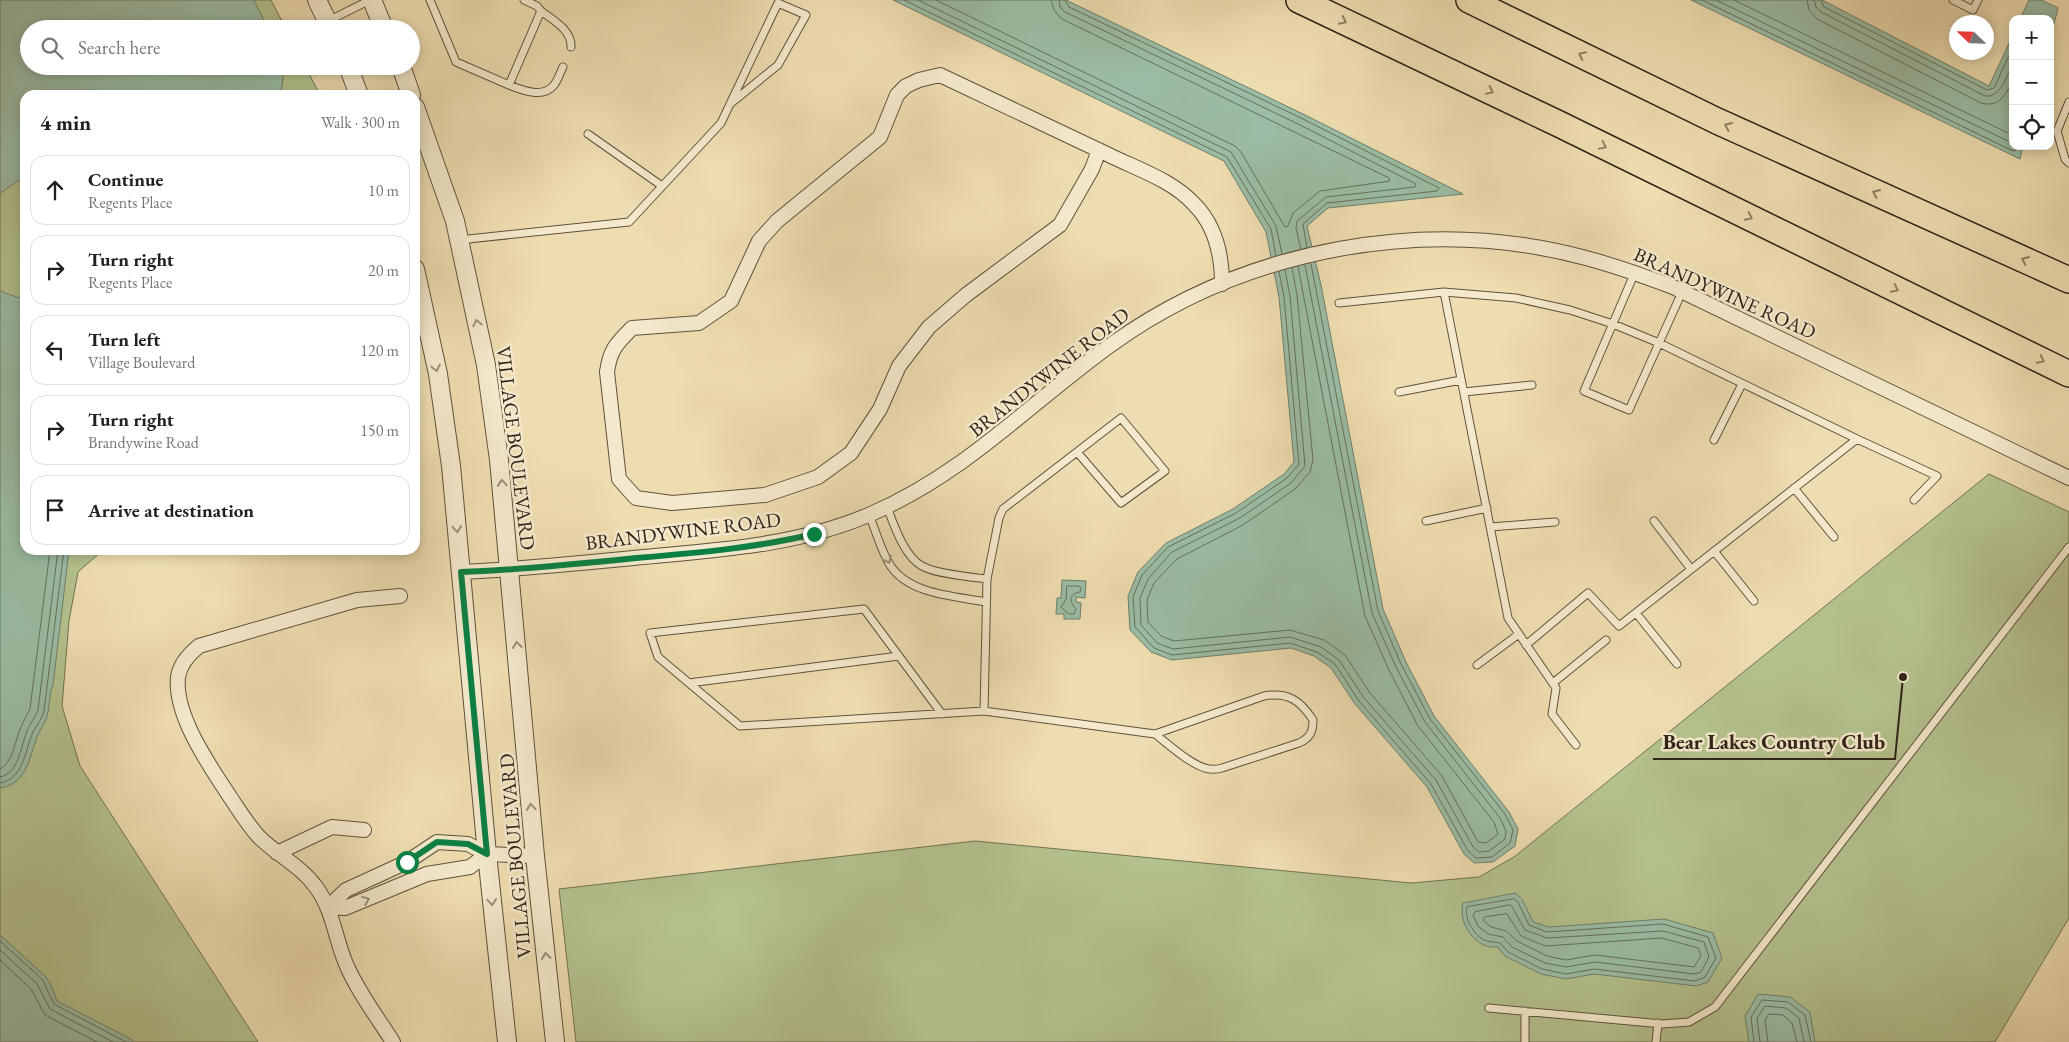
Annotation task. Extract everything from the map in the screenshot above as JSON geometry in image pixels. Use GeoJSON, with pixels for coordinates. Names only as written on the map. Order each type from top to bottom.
{"type":"FeatureCollection","features":[{"type":"Feature","properties":{"kind":"highway"},"geometry":{"type":"LineString","coordinates":[[1299,0],[1559,124],[2069,374]]}},
{"type":"Feature","properties":{"kind":"highway"},"geometry":{"type":"LineString","coordinates":[[1468,0],[1717,121],[2069,280]]}},
{"type":"Feature","properties":{"kind":"street"},"geometry":{"type":"LineString","coordinates":[[317,0],[327,20]]}},
{"type":"Feature","properties":{"kind":"street"},"geometry":{"type":"LineString","coordinates":[[371,0],[380,20]]}},
{"type":"Feature","properties":{"kind":"street"},"geometry":{"type":"LineString","coordinates":[[351,75],[357,90]]}},
{"type":"Feature","properties":{"kind":"street"},"geometry":{"type":"LineString","coordinates":[[404,75],[409,90]]}},
{"type":"Feature","properties":{"kind":"street"},"geometry":{"type":"LineString","coordinates":[[1099,150],[1092,169],[1060,225],[966,295],[929,328],[899,366],[880,409],[851,453],[818,477],[765,495],[672,503],[636,498],[620,479],[607,372],[609,358],[615,346],[632,328],[699,322],[731,301],[759,241],[777,221],[880,137],[897,95],[906,86],[919,80],[940,75],[1099,150],[1176,188],[1195,204],[1209,224],[1221,259],[1222,284]]}},
{"type":"Feature","properties":{"kind":"street","name":"VILLAGE BOULEVARD"},"geometry":{"type":"LineString","coordinates":[[420,121],[455,221],[486,365],[499,460],[535,856],[555,1042]]}},
{"type":"Feature","properties":{"kind":"street","name":"BRANDYWINE ROAD"},"geometry":{"type":"LineString","coordinates":[[461,572],[509,570],[735,549],[814,534],[869,515],[946,474],[972,456],[1114,342],[1154,317],[1222,284],[1268,266],[1316,253],[1398,241],[1492,242],[1538,248],[1584,257],[1635,272],[1682,292],[2069,478]]}},
{"type":"Feature","properties":{"kind":"street","name":"VILLAGE BOULEVARD"},"geometry":{"type":"LineString","coordinates":[[420,292],[438,374],[451,466],[487,854],[507,1042]]}},
{"type":"Feature","properties":{"kind":"street"},"geometry":{"type":"LineString","coordinates":[[394,1042],[357,987],[346,963],[328,907],[308,877],[277,853],[250,826],[205,760],[188,725],[178,688],[178,676],[182,664],[189,654],[199,646],[357,600],[400,596]]}},
{"type":"Feature","properties":{"kind":"street"},"geometry":{"type":"LineString","coordinates":[[277,853],[332,827],[364,830]]}},
{"type":"Feature","properties":{"kind":"street"},"geometry":{"type":"LineString","coordinates":[[328,907],[346,890],[407,862],[437,842],[468,844],[487,854],[535,856]]}},
{"type":"Feature","properties":{"kind":"street"},"geometry":{"type":"LineString","coordinates":[[328,907],[345,908],[427,874],[470,867],[487,854]]}},
{"type":"Feature","properties":{"kind":"lane"},"geometry":{"type":"LineString","coordinates":[[337,20],[371,0]]}},
{"type":"Feature","properties":{"kind":"lane"},"geometry":{"type":"LineString","coordinates":[[430,0],[456,62],[529,92],[543,92],[553,87],[563,67]]}},
{"type":"Feature","properties":{"kind":"lane"},"geometry":{"type":"LineString","coordinates":[[524,0],[537,6],[562,27],[571,41],[571,47]]}},
{"type":"Feature","properties":{"kind":"lane"},"geometry":{"type":"LineString","coordinates":[[1953,0],[1973,10],[1978,0]]}},
{"type":"Feature","properties":{"kind":"lane"},"geometry":{"type":"LineString","coordinates":[[459,240],[629,222],[721,123],[778,2],[806,15],[778,65],[730,104]]}},
{"type":"Feature","properties":{"kind":"lane"},"geometry":{"type":"LineString","coordinates":[[509,85],[541,11]]}},
{"type":"Feature","properties":{"kind":"lane"},"geometry":{"type":"LineString","coordinates":[[2069,102],[2057,131],[2065,158],[2069,163]]}},
{"type":"Feature","properties":{"kind":"lane"},"geometry":{"type":"LineString","coordinates":[[588,134],[662,186]]}},
{"type":"Feature","properties":{"kind":"lane"},"geometry":{"type":"LineString","coordinates":[[1635,272],[1584,391],[1629,410],[1682,292]]}},
{"type":"Feature","properties":{"kind":"lane"},"geometry":{"type":"LineString","coordinates":[[1444,292],[1508,618],[1556,688],[1552,714],[1576,745]]}},
{"type":"Feature","properties":{"kind":"lane"},"geometry":{"type":"LineString","coordinates":[[1339,303],[1444,292],[1516,298],[1570,310],[1613,324],[1659,343],[1937,476],[1914,500]]}},
{"type":"Feature","properties":{"kind":"lane"},"geometry":{"type":"LineString","coordinates":[[1399,392],[1461,380]]}},
{"type":"Feature","properties":{"kind":"lane"},"geometry":{"type":"LineString","coordinates":[[1714,440],[1742,384]]}},
{"type":"Feature","properties":{"kind":"lane"},"geometry":{"type":"LineString","coordinates":[[1464,392],[1532,385]]}},
{"type":"Feature","properties":{"kind":"lane"},"geometry":{"type":"LineString","coordinates":[[984,711],[987,579],[999,518],[1003,508],[1121,418],[1166,472],[1121,503],[1077,452]]}},
{"type":"Feature","properties":{"kind":"lane"},"geometry":{"type":"LineString","coordinates":[[1526,644],[1588,593],[1619,626],[1857,439]]}},
{"type":"Feature","properties":{"kind":"lane"},"geometry":{"type":"LineString","coordinates":[[1794,488],[1834,537]]}},
{"type":"Feature","properties":{"kind":"lane"},"geometry":{"type":"LineString","coordinates":[[887,507],[902,545],[922,566],[947,573],[987,579]]}},
{"type":"Feature","properties":{"kind":"lane"},"geometry":{"type":"LineString","coordinates":[[1426,521],[1486,508]]}},
{"type":"Feature","properties":{"kind":"lane"},"geometry":{"type":"LineString","coordinates":[[869,515],[891,566],[903,578],[918,587],[986,602]]}},
{"type":"Feature","properties":{"kind":"lane"},"geometry":{"type":"LineString","coordinates":[[1654,521],[1691,569]]}},
{"type":"Feature","properties":{"kind":"lane"},"geometry":{"type":"LineString","coordinates":[[1490,528],[1555,522]]}},
{"type":"Feature","properties":{"kind":"lane"},"geometry":{"type":"LineString","coordinates":[[1489,1008],[1658,1023],[1689,1022],[1715,1007],[2069,546]]}},
{"type":"Feature","properties":{"kind":"lane"},"geometry":{"type":"LineString","coordinates":[[1714,551],[1754,601]]}},
{"type":"Feature","properties":{"kind":"lane"},"geometry":{"type":"LineString","coordinates":[[942,714],[864,609],[650,632],[658,656],[740,726],[942,714],[984,711],[1155,734],[1264,696],[1278,694],[1293,699],[1313,720],[1311,734],[1308,739],[1222,768],[1210,769],[1203,767],[1172,748],[1155,734]]}},
{"type":"Feature","properties":{"kind":"lane"},"geometry":{"type":"LineString","coordinates":[[1636,613],[1677,664]]}},
{"type":"Feature","properties":{"kind":"lane"},"geometry":{"type":"LineString","coordinates":[[1477,665],[1519,634]]}},
{"type":"Feature","properties":{"kind":"lane"},"geometry":{"type":"LineString","coordinates":[[1553,683],[1606,640]]}},
{"type":"Feature","properties":{"kind":"lane"},"geometry":{"type":"LineString","coordinates":[[689,683],[899,656]]}},
{"type":"Feature","properties":{"kind":"lane"},"geometry":{"type":"LineString","coordinates":[[1525,1011],[1525,1042]]}},
{"type":"Feature","properties":{"kind":"lane"},"geometry":{"type":"LineString","coordinates":[[1656,1042],[1658,1023]]}},
{"type":"Feature","properties":{"kind":"shaded area"},"geometry":{"type":"Polygon","coordinates":[[[0,0],[271,0],[281,20],[20,20],[20,75],[310,75],[317,90],[20,90],[20,555],[97,555],[78,572],[69,621],[62,706],[80,766],[258,1042],[0,1042],[0,0]]]}},
{"type":"Feature","properties":{"kind":"shaded area"},"geometry":{"type":"Polygon","coordinates":[[[1989,474],[2069,512],[2069,918],[1995,1042],[576,1042],[559,889],[975,841],[1411,883],[1479,877],[1514,857],[1989,474]]]}},
{"type":"Feature","properties":{"kind":"water"},"geometry":{"type":"Polygon","coordinates":[[[0,0],[254,0],[264,20],[20,20],[20,75],[283,75],[282,90],[20,90],[20,179],[0,193],[0,0]]]}},
{"type":"Feature","properties":{"kind":"water"},"geometry":{"type":"Polygon","coordinates":[[[893,0],[1066,0],[1303,114],[1463,194],[1328,208],[1307,226],[1321,285],[1383,609],[1406,662],[1434,716],[1509,812],[1518,829],[1515,846],[1493,862],[1474,863],[1464,854],[1427,787],[1355,704],[1331,668],[1314,656],[1291,648],[1172,660],[1151,652],[1130,630],[1128,596],[1138,572],[1166,543],[1233,509],[1284,474],[1294,462],[1279,297],[1266,232],[1224,161],[893,0]]]}},
{"type":"Feature","properties":{"kind":"water"},"geometry":{"type":"Polygon","coordinates":[[[1691,0],[1822,0],[1989,86],[2009,44],[2009,150],[2022,150],[2020,159],[1691,0]]]}},
{"type":"Feature","properties":{"kind":"water"},"geometry":{"type":"Polygon","coordinates":[[[2029,0],[2041,0],[2058,8],[2054,24],[2054,15],[2022,15],[2029,0]]]}},
{"type":"Feature","properties":{"kind":"water"},"geometry":{"type":"Polygon","coordinates":[[[0,291],[20,298],[20,555],[68,555],[53,685],[45,722],[37,737],[26,769],[16,781],[9,786],[0,788],[0,291]]]}},
{"type":"Feature","properties":{"kind":"water"},"geometry":{"type":"Polygon","coordinates":[[[1062,580],[1086,581],[1085,598],[1076,597],[1076,602],[1081,603],[1080,619],[1064,619],[1064,614],[1056,614],[1057,598],[1061,598],[1062,580]]]}},
{"type":"Feature","properties":{"kind":"water"},"geometry":{"type":"Polygon","coordinates":[[[1515,893],[1522,899],[1533,922],[1549,927],[1664,919],[1713,933],[1722,958],[1708,982],[1696,986],[1594,974],[1566,979],[1541,974],[1505,956],[1498,947],[1485,946],[1477,941],[1469,932],[1462,915],[1463,903],[1515,893]]]}},
{"type":"Feature","properties":{"kind":"water"},"geometry":{"type":"Polygon","coordinates":[[[0,935],[45,976],[57,1001],[134,1042],[0,1042],[0,935]]]}},
{"type":"Feature","properties":{"kind":"water"},"geometry":{"type":"Polygon","coordinates":[[[1758,994],[1790,997],[1810,1012],[1815,1042],[1749,1042],[1745,1016],[1758,994]]]}},
{"type":"Feature","properties":{"kind":"place","name":"Bear Lakes Country Club"},"geometry":{"type":"Point","coordinates":[1903,677]}},
{"type":"Feature","properties":{"kind":"route"},"geometry":{"type":"LineString","coordinates":[[407,862],[437,842],[468,844],[487,854],[461,572],[509,570],[735,549],[814,534]]}}]}
